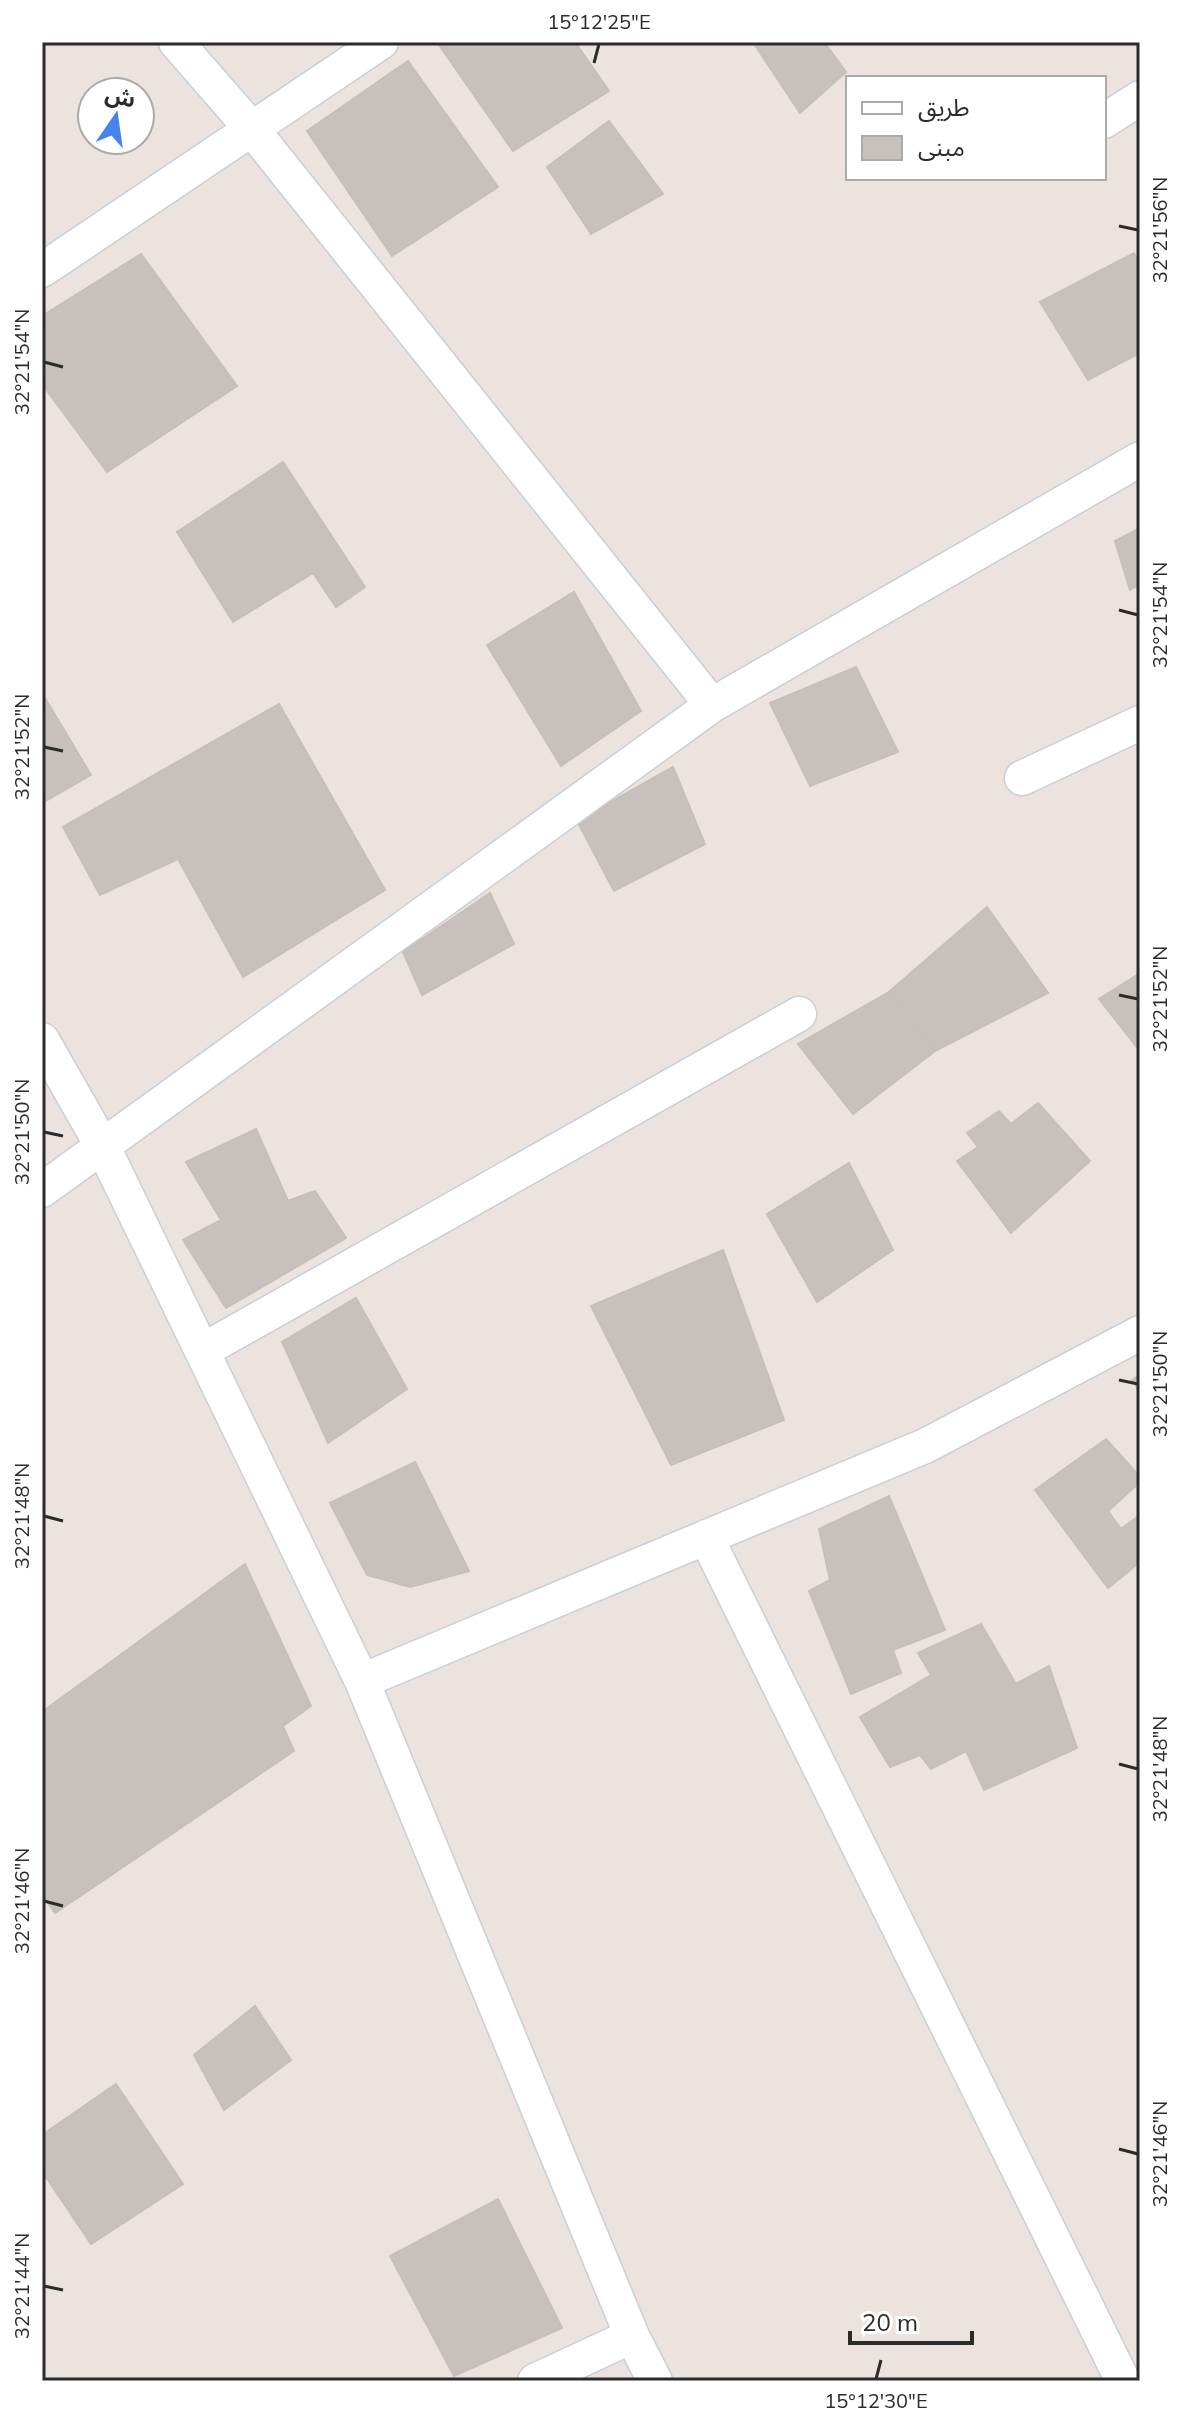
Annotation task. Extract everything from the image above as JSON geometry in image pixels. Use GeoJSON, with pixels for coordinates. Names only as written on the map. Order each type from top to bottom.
{"type":"FeatureCollection","features":[{"type":"Feature","properties":{"kind":"street"},"geometry":{"type":"LineString","coordinates":[[176,42],[251,128],[712,705]]}},
{"type":"Feature","properties":{"kind":"street"},"geometry":{"type":"LineString","coordinates":[[42,270],[381,42]]}},
{"type":"Feature","properties":{"kind":"street"},"geometry":{"type":"LineString","coordinates":[[1106,120],[1140,98]]}},
{"type":"Feature","properties":{"kind":"street"},"geometry":{"type":"LineString","coordinates":[[42,1190],[712,705],[1140,459]]}},
{"type":"Feature","properties":{"kind":"street"},"geometry":{"type":"LineString","coordinates":[[1022,778],[1140,723]]}},
{"type":"Feature","properties":{"kind":"street"},"geometry":{"type":"LineString","coordinates":[[202,1351],[799,1014]]}},
{"type":"Feature","properties":{"kind":"street"},"geometry":{"type":"LineString","coordinates":[[42,1040],[103,1147],[362,1681],[632,2336],[655,2381]]}},
{"type":"Feature","properties":{"kind":"street"},"geometry":{"type":"LineString","coordinates":[[362,1681],[925,1446],[1140,1333]]}},
{"type":"Feature","properties":{"kind":"street"},"geometry":{"type":"LineString","coordinates":[[706,1537],[1123,2381]]}},
{"type":"Feature","properties":{"kind":"street"},"geometry":{"type":"LineString","coordinates":[[535,2381],[632,2336]]}},
{"type":"Feature","properties":{"kind":"building"},"geometry":{"type":"Polygon","coordinates":[[[437,42],[575,42],[609,91],[513,151],[437,42]]]}},
{"type":"Feature","properties":{"kind":"building"},"geometry":{"type":"Polygon","coordinates":[[[753,42],[824,42],[846,72],[800,113],[753,42]]]}},
{"type":"Feature","properties":{"kind":"building"},"geometry":{"type":"Polygon","coordinates":[[[408,61],[498,187],[392,256],[307,131],[408,61]]]}},
{"type":"Feature","properties":{"kind":"building"},"geometry":{"type":"Polygon","coordinates":[[[609,121],[663,194],[591,234],[547,167],[609,121]]]}},
{"type":"Feature","properties":{"kind":"building"},"geometry":{"type":"Polygon","coordinates":[[[1134,253],[1140,264],[1140,353],[1088,380],[1040,302],[1134,253]]]}},
{"type":"Feature","properties":{"kind":"building"},"geometry":{"type":"Polygon","coordinates":[[[141,254],[237,386],[107,472],[42,384],[42,316],[141,254]]]}},
{"type":"Feature","properties":{"kind":"building"},"geometry":{"type":"Polygon","coordinates":[[[283,462],[365,587],[336,607],[313,573],[233,622],[177,532],[283,462]]]}},
{"type":"Feature","properties":{"kind":"building"},"geometry":{"type":"Polygon","coordinates":[[[1140,528],[1140,584],[1130,590],[1115,541],[1140,528]]]}},
{"type":"Feature","properties":{"kind":"building"},"geometry":{"type":"Polygon","coordinates":[[[574,592],[641,711],[561,766],[487,645],[574,592]]]}},
{"type":"Feature","properties":{"kind":"building"},"geometry":{"type":"Polygon","coordinates":[[[856,667],[898,752],[810,786],[770,703],[856,667]]]}},
{"type":"Feature","properties":{"kind":"building"},"geometry":{"type":"Polygon","coordinates":[[[42,693],[91,775],[42,803],[42,693]]]}},
{"type":"Feature","properties":{"kind":"building"},"geometry":{"type":"Polygon","coordinates":[[[279,704],[385,890],[243,977],[178,859],[100,895],[63,827],[279,704]]]}},
{"type":"Feature","properties":{"kind":"building"},"geometry":{"type":"Polygon","coordinates":[[[673,767],[705,844],[614,891],[577,821],[673,767]]]}},
{"type":"Feature","properties":{"kind":"building"},"geometry":{"type":"Polygon","coordinates":[[[490,893],[514,944],[422,995],[403,952],[490,893]]]}},
{"type":"Feature","properties":{"kind":"building"},"geometry":{"type":"Polygon","coordinates":[[[987,907],[1048,993],[935,1051],[889,992],[987,907]]]}},
{"type":"Feature","properties":{"kind":"building"},"geometry":{"type":"Polygon","coordinates":[[[1140,973],[1140,1051],[1099,999],[1140,973]]]}},
{"type":"Feature","properties":{"kind":"building"},"geometry":{"type":"Polygon","coordinates":[[[889,992],[935,1051],[853,1114],[798,1044],[889,992]]]}},
{"type":"Feature","properties":{"kind":"building"},"geometry":{"type":"Polygon","coordinates":[[[1038,1103],[1090,1161],[1011,1233],[957,1161],[978,1147],[967,1133],[999,1111],[1011,1124],[1038,1103]]]}},
{"type":"Feature","properties":{"kind":"building"},"geometry":{"type":"Polygon","coordinates":[[[256,1129],[288,1201],[315,1191],[346,1238],[226,1308],[183,1240],[221,1220],[186,1162],[256,1129]]]}},
{"type":"Feature","properties":{"kind":"building"},"geometry":{"type":"Polygon","coordinates":[[[849,1163],[893,1250],[817,1302],[767,1214],[849,1163]]]}},
{"type":"Feature","properties":{"kind":"building"},"geometry":{"type":"Polygon","coordinates":[[[723,1250],[784,1420],[671,1465],[591,1306],[723,1250]]]}},
{"type":"Feature","properties":{"kind":"building"},"geometry":{"type":"Polygon","coordinates":[[[356,1298],[407,1389],[328,1443],[282,1342],[356,1298]]]}},
{"type":"Feature","properties":{"kind":"building"},"geometry":{"type":"Polygon","coordinates":[[[1140,1375],[1140,1392],[1132,1380],[1140,1375]]]}},
{"type":"Feature","properties":{"kind":"building"},"geometry":{"type":"Polygon","coordinates":[[[1106,1439],[1140,1477],[1140,1482],[1108,1511],[1121,1529],[1140,1515],[1140,1562],[1108,1588],[1035,1490],[1106,1439]]]}},
{"type":"Feature","properties":{"kind":"building"},"geometry":{"type":"Polygon","coordinates":[[[415,1462],[469,1571],[410,1587],[367,1575],[330,1503],[415,1462]]]}},
{"type":"Feature","properties":{"kind":"building"},"geometry":{"type":"Polygon","coordinates":[[[889,1496],[945,1630],[893,1650],[901,1673],[851,1694],[809,1591],[830,1580],[819,1529],[889,1496]]]}},
{"type":"Feature","properties":{"kind":"building"},"geometry":{"type":"Polygon","coordinates":[[[245,1564],[311,1706],[283,1726],[294,1751],[55,1913],[42,1894],[42,1712],[245,1564]]]}},
{"type":"Feature","properties":{"kind":"building"},"geometry":{"type":"Polygon","coordinates":[[[981,1624],[1016,1684],[1049,1666],[1077,1748],[984,1790],[966,1751],[931,1769],[920,1755],[890,1767],[860,1717],[931,1675],[918,1653],[981,1624]]]}},
{"type":"Feature","properties":{"kind":"building"},"geometry":{"type":"Polygon","coordinates":[[[255,2006],[291,2060],[224,2110],[194,2055],[255,2006]]]}},
{"type":"Feature","properties":{"kind":"building"},"geometry":{"type":"Polygon","coordinates":[[[116,2084],[183,2184],[91,2244],[42,2171],[42,2135],[116,2084]]]}},
{"type":"Feature","properties":{"kind":"building"},"geometry":{"type":"Polygon","coordinates":[[[498,2199],[562,2328],[454,2376],[390,2256],[498,2199]]]}}]}
